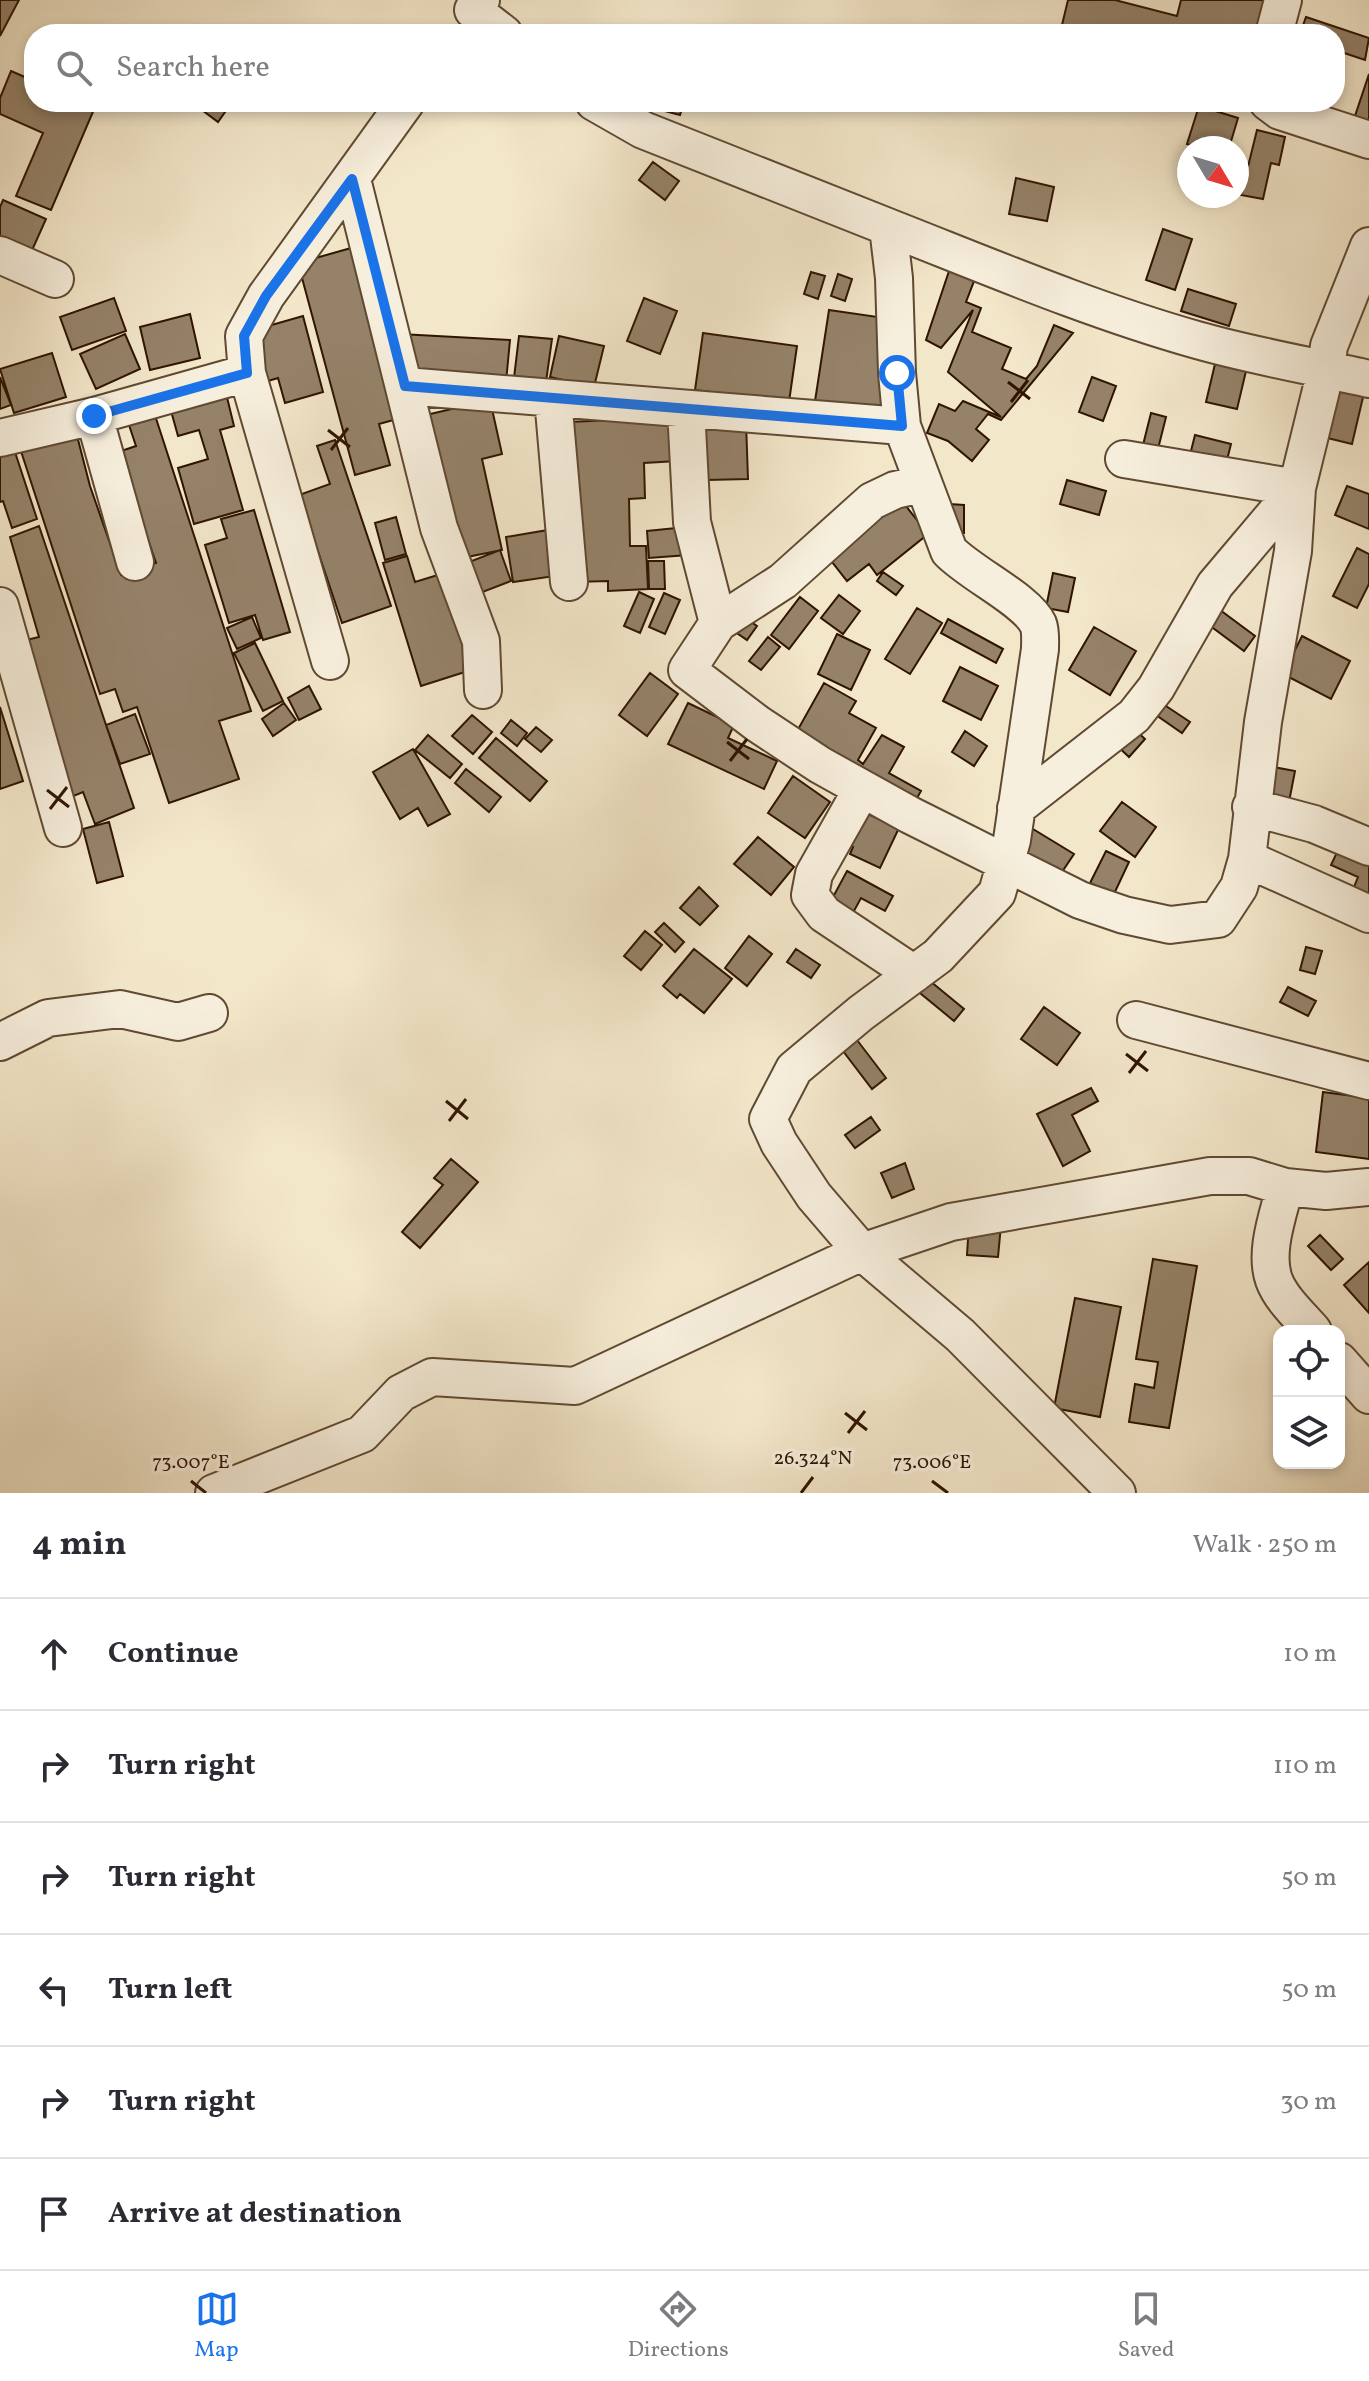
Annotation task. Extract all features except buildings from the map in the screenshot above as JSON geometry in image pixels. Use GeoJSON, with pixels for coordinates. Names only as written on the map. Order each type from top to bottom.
{"type":"FeatureCollection","features":[{"type":"Feature","properties":{"kind":"street"},"geometry":{"type":"LineString","coordinates":[[1277,24],[1283,0]]}},
{"type":"Feature","properties":{"kind":"street"},"geometry":{"type":"LineString","coordinates":[[468,11],[488,24]]}},
{"type":"Feature","properties":{"kind":"street"},"geometry":{"type":"LineString","coordinates":[[330,661],[247,373],[244,336],[266,296],[399,112]]}},
{"type":"Feature","properties":{"kind":"street"},"geometry":{"type":"LineString","coordinates":[[612,112],[643,130],[1077,302],[1199,340],[1369,379]]}},
{"type":"Feature","properties":{"kind":"street"},"geometry":{"type":"LineString","coordinates":[[1283,112],[1369,140]]}},
{"type":"Feature","properties":{"kind":"street"},"geometry":{"type":"LineString","coordinates":[[352,179],[439,528],[481,641],[483,690]]}},
{"type":"Feature","properties":{"kind":"street"},"geometry":{"type":"LineString","coordinates":[[888,227],[894,278],[902,426],[922,484],[949,551],[961,564],[1027,609],[1039,625],[1040,649],[1012,840],[997,893],[938,956],[861,1013],[794,1069],[768,1119],[779,1143],[814,1196],[862,1252],[960,1335],[1117,1493]]}},
{"type":"Feature","properties":{"kind":"street"},"geometry":{"type":"LineString","coordinates":[[922,484],[895,490],[872,501],[783,581],[718,623],[687,670],[758,724],[820,765],[1005,864],[1080,900],[1124,915],[1170,925],[1218,919],[1239,887],[1247,859],[1263,722],[1293,551],[1297,488],[1329,346],[1369,246]]}},
{"type":"Feature","properties":{"kind":"street"},"geometry":{"type":"LineString","coordinates":[[0,255],[55,279]]}},
{"type":"Feature","properties":{"kind":"street"},"geometry":{"type":"LineString","coordinates":[[0,438],[94,416],[247,373]]}},
{"type":"Feature","properties":{"kind":"street"},"geometry":{"type":"LineString","coordinates":[[405,386],[902,426]]}},
{"type":"Feature","properties":{"kind":"street"},"geometry":{"type":"LineString","coordinates":[[553,398],[569,582]]}},
{"type":"Feature","properties":{"kind":"street"},"geometry":{"type":"LineString","coordinates":[[686,409],[692,522],[718,623]]}},
{"type":"Feature","properties":{"kind":"street"},"geometry":{"type":"LineString","coordinates":[[94,416],[135,562]]}},
{"type":"Feature","properties":{"kind":"street"},"geometry":{"type":"LineString","coordinates":[[1124,459],[1297,488]]}},
{"type":"Feature","properties":{"kind":"street"},"geometry":{"type":"LineString","coordinates":[[1016,808],[1134,716],[1156,688],[1215,585],[1297,488]]}},
{"type":"Feature","properties":{"kind":"street"},"geometry":{"type":"LineString","coordinates":[[0,606],[63,828]]}},
{"type":"Feature","properties":{"kind":"street"},"geometry":{"type":"LineString","coordinates":[[862,789],[814,874],[810,895],[824,914],[914,974]]}},
{"type":"Feature","properties":{"kind":"street"},"geometry":{"type":"LineString","coordinates":[[1251,807],[1314,824],[1369,847]]}},
{"type":"Feature","properties":{"kind":"street"},"geometry":{"type":"LineString","coordinates":[[1247,859],[1369,914]]}},
{"type":"Feature","properties":{"kind":"street"},"geometry":{"type":"LineString","coordinates":[[0,1042],[48,1018],[120,1009],[178,1022],[209,1013]]}},
{"type":"Feature","properties":{"kind":"street"},"geometry":{"type":"LineString","coordinates":[[1136,1020],[1369,1081]]}},
{"type":"Feature","properties":{"kind":"street"},"geometry":{"type":"LineString","coordinates":[[214,1493],[362,1434],[401,1393],[432,1377],[575,1386],[862,1252],[951,1222],[1210,1176],[1249,1176],[1285,1187],[1326,1191],[1369,1187]]}},
{"type":"Feature","properties":{"kind":"street"},"geometry":{"type":"LineString","coordinates":[[1285,1187],[1271,1258],[1274,1282],[1308,1325]]}},
{"type":"Feature","properties":{"kind":"street"},"geometry":{"type":"LineString","coordinates":[[1345,1368],[1369,1395]]}},
{"type":"Feature","properties":{"kind":"route"},"geometry":{"type":"LineString","coordinates":[[94,416],[247,373],[244,336],[266,296],[352,179],[405,386],[902,426],[897,373]]}}]}
